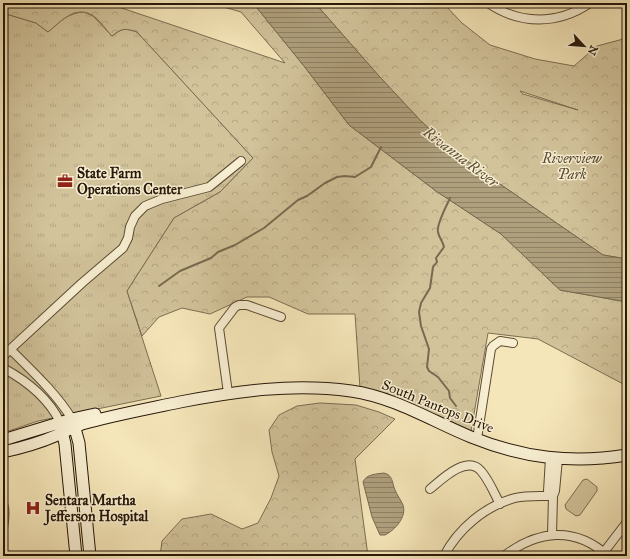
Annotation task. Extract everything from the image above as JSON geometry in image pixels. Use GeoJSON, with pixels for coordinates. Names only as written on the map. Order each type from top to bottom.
{"type":"FeatureCollection","features":[{"type":"Feature","properties":{"kind":"street"},"geometry":{"type":"LineString","coordinates":[[488,3],[507,14],[520,18],[544,20],[564,16],[590,3]]}},
{"type":"Feature","properties":{"kind":"street"},"geometry":{"type":"LineString","coordinates":[[3,356],[82,283],[123,248],[135,216],[146,206],[162,199],[210,186],[241,161]]}},
{"type":"Feature","properties":{"kind":"street"},"geometry":{"type":"LineString","coordinates":[[228,393],[219,328],[222,323],[235,307],[243,304],[281,317]]}},
{"type":"Feature","properties":{"kind":"street"},"geometry":{"type":"LineString","coordinates":[[477,439],[491,349],[500,341],[513,343]]}},
{"type":"Feature","properties":{"kind":"street"},"geometry":{"type":"LineString","coordinates":[[11,350],[46,386],[74,422],[82,464],[90,556]]}},
{"type":"Feature","properties":{"kind":"street"},"geometry":{"type":"LineString","coordinates":[[3,368],[32,386],[50,406],[61,427],[65,444],[76,556]]}},
{"type":"Feature","properties":{"kind":"street","name":"South Pantops Drive"},"geometry":{"type":"LineString","coordinates":[[61,427],[107,412],[143,409],[228,393],[284,388],[334,389],[352,391],[388,400],[477,439],[529,455],[554,459],[595,459],[627,455]]}},
{"type":"Feature","properties":{"kind":"street"},"geometry":{"type":"LineString","coordinates":[[3,440],[61,427]]}},
{"type":"Feature","properties":{"kind":"street"},"geometry":{"type":"LineString","coordinates":[[3,452],[35,443],[61,427]]}},
{"type":"Feature","properties":{"kind":"street"},"geometry":{"type":"LineString","coordinates":[[552,535],[553,496],[556,491],[554,459]]}},
{"type":"Feature","properties":{"kind":"street"},"geometry":{"type":"LineString","coordinates":[[430,489],[446,476],[462,466],[475,466],[482,471],[500,504]]}},
{"type":"Feature","properties":{"kind":"street"},"geometry":{"type":"LineString","coordinates":[[444,556],[458,535],[488,510],[500,504],[522,497],[553,496]]}},
{"type":"Feature","properties":{"kind":"street"},"geometry":{"type":"LineString","coordinates":[[504,556],[525,542],[536,537],[562,534],[574,536],[594,545],[606,554],[627,522]]}},
{"type":"Feature","properties":{"kind":"green space"},"geometry":{"type":"Polygon","coordinates":[[[3,3],[107,3],[285,63],[241,12],[210,3],[253,3],[349,125],[436,191],[501,234],[560,290],[627,302],[627,386],[538,339],[488,333],[471,431],[360,388],[355,314],[308,314],[269,297],[247,297],[210,314],[182,308],[159,317],[142,336],[127,291],[174,218],[220,192],[253,158],[137,32],[124,30],[118,31],[112,36],[95,17],[86,12],[80,12],[68,16],[48,32],[36,23],[3,13],[3,3]]]}},
{"type":"Feature","properties":{"kind":"green space","name":"Riverview Park"},"geometry":{"type":"Polygon","coordinates":[[[315,3],[443,3],[462,23],[490,45],[535,59],[574,66],[597,46],[627,38],[627,259],[603,255],[478,169],[444,143],[419,119],[315,3]],[[520,91],[523,94],[578,110],[520,91]]]}},
{"type":"Feature","properties":{"kind":"green space"},"geometry":{"type":"Polygon","coordinates":[[[84,12],[93,16],[112,36],[118,31],[124,30],[137,32],[253,158],[220,192],[174,218],[127,291],[161,396],[38,421],[3,433],[3,13],[36,23],[48,32],[68,16],[84,12]]]}},
{"type":"Feature","properties":{"kind":"green space"},"geometry":{"type":"Polygon","coordinates":[[[320,403],[356,405],[395,419],[355,459],[368,556],[160,556],[162,541],[182,519],[211,514],[242,529],[258,523],[271,498],[279,476],[272,452],[269,430],[279,415],[297,406],[320,403]]]}},
{"type":"Feature","properties":{"kind":"green space"},"geometry":{"type":"Polygon","coordinates":[[[587,479],[597,487],[597,491],[580,515],[576,516],[566,509],[565,505],[583,480],[587,479]]]}},
{"type":"Feature","properties":{"kind":"water","name":"Rivanna River"},"geometry":{"type":"Polygon","coordinates":[[[253,3],[315,3],[378,75],[419,119],[444,143],[478,169],[603,255],[627,259],[627,302],[560,290],[501,234],[436,191],[349,125],[253,3]]]}},
{"type":"Feature","properties":{"kind":"water"},"geometry":{"type":"Polygon","coordinates":[[[384,473],[391,477],[404,510],[402,518],[393,530],[385,535],[380,535],[372,517],[363,482],[364,479],[369,476],[384,473]]]}},
{"type":"Feature","properties":{"kind":"water"},"geometry":{"type":"Polygon","coordinates":[[[3,501],[8,504],[9,519],[3,544],[3,501]]]}},
{"type":"Feature","properties":{"kind":"waterway"},"geometry":{"type":"LineString","coordinates":[[159,286],[180,271],[211,258],[218,252],[235,245],[264,228],[298,200],[307,196],[325,183],[337,177],[355,177],[371,167],[381,147]]}},
{"type":"Feature","properties":{"kind":"waterway"},"geometry":{"type":"LineString","coordinates":[[450,198],[440,220],[438,229],[438,234],[444,247],[436,258],[437,262],[433,267],[430,288],[421,303],[419,312],[421,326],[429,349],[427,367],[429,371],[438,377],[449,391],[450,398],[456,406]]}},
{"type":"Feature","properties":{"kind":"place","name":"State Farm Operations Center"},"geometry":{"type":"Point","coordinates":[65,181]}},
{"type":"Feature","properties":{"kind":"place","name":"Sentara Martha Jefferson Hospital"},"geometry":{"type":"Point","coordinates":[33,508]}}]}
